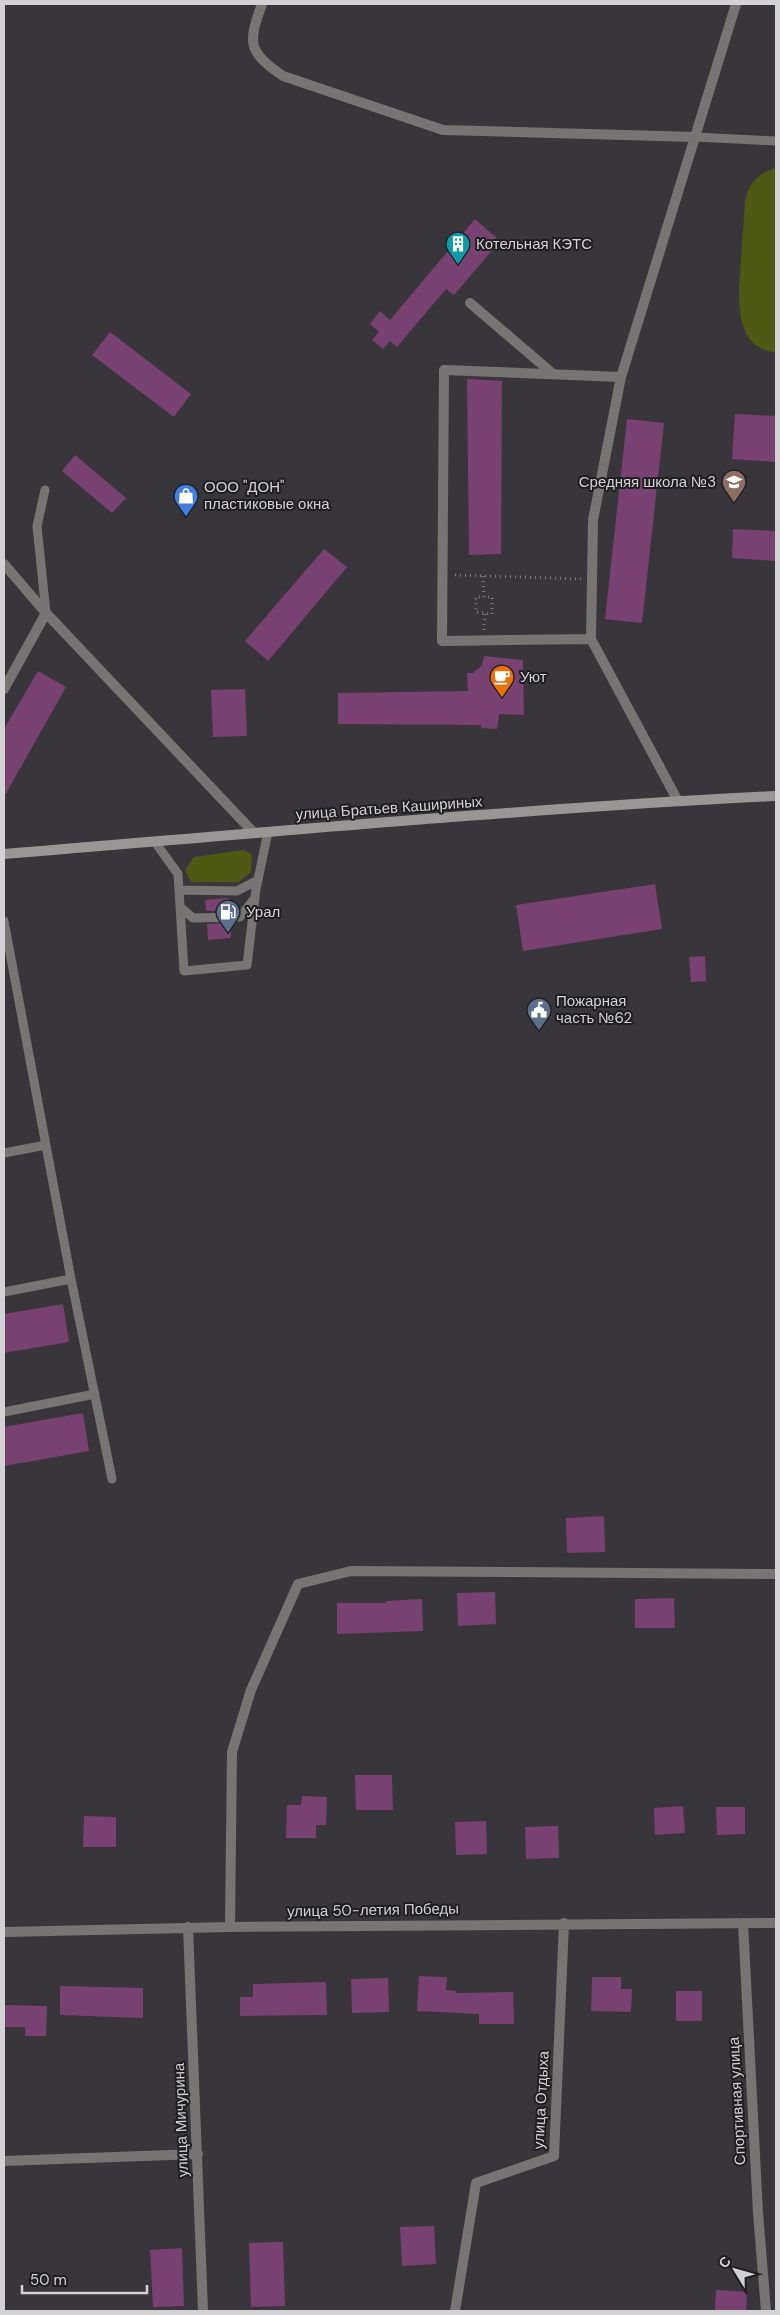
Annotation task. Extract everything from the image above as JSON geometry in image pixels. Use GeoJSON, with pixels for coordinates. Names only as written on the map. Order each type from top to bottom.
{"type":"FeatureCollection","features":[{"type":"Feature","properties":{"kind":"main road","name":"улица Братьев Кашириных"},"geometry":{"type":"LineString","coordinates":[[4,854],[678,801],[776,796]]}},
{"type":"Feature","properties":{"kind":"street"},"geometry":{"type":"LineString","coordinates":[[262,4],[253,30],[253,45],[262,61],[283,76],[443,130],[695,137]]}},
{"type":"Feature","properties":{"kind":"street"},"geometry":{"type":"LineString","coordinates":[[678,801],[591,639],[593,520],[621,377],[736,4]]}},
{"type":"Feature","properties":{"kind":"street"},"geometry":{"type":"LineString","coordinates":[[470,303],[552,373]]}},
{"type":"Feature","properties":{"kind":"street"},"geometry":{"type":"LineString","coordinates":[[591,639],[442,641],[444,370],[621,377]]}},
{"type":"Feature","properties":{"kind":"street"},"geometry":{"type":"LineString","coordinates":[[4,564],[46,613],[254,833]]}},
{"type":"Feature","properties":{"kind":"street"},"geometry":{"type":"LineString","coordinates":[[4,689],[46,613]]}},
{"type":"Feature","properties":{"kind":"street"},"geometry":{"type":"LineString","coordinates":[[230,1927],[232,1752],[251,1690],[298,1584],[351,1571],[776,1574]]}},
{"type":"Feature","properties":{"kind":"street","name":"улица 50-летия Победы"},"geometry":{"type":"LineString","coordinates":[[4,1932],[564,1923],[743,1924]]}},
{"type":"Feature","properties":{"kind":"street","name":"улица Отдыха"},"geometry":{"type":"LineString","coordinates":[[454,2311],[476,2183],[554,2156],[564,1923]]}},
{"type":"Feature","properties":{"kind":"street"},"geometry":{"type":"LineString","coordinates":[[743,1924],[776,1923]]}},
{"type":"Feature","properties":{"kind":"street","name":"Спортивная улица"},"geometry":{"type":"LineString","coordinates":[[743,1924],[758,2214],[766,2311]]}},
{"type":"Feature","properties":{"kind":"street","name":"улица Мичурина"},"geometry":{"type":"LineString","coordinates":[[188,1928],[203,2311]]}},
{"type":"Feature","properties":{"kind":"street"},"geometry":{"type":"LineString","coordinates":[[4,2161],[198,2154]]}},
{"type":"Feature","properties":{"kind":"lane"},"geometry":{"type":"LineString","coordinates":[[695,137],[776,142]]}},
{"type":"Feature","properties":{"kind":"lane"},"geometry":{"type":"LineString","coordinates":[[45,490],[37,526],[46,613]]}},
{"type":"Feature","properties":{"kind":"lane"},"geometry":{"type":"LineString","coordinates":[[155,842],[178,874],[184,971],[247,965],[255,898],[268,832]]}},
{"type":"Feature","properties":{"kind":"lane"},"geometry":{"type":"LineString","coordinates":[[179,890],[237,891],[258,880]]}},
{"type":"Feature","properties":{"kind":"lane"},"geometry":{"type":"LineString","coordinates":[[180,907],[193,918],[240,917],[255,898]]}},
{"type":"Feature","properties":{"kind":"lane"},"geometry":{"type":"LineString","coordinates":[[4,927],[71,1279],[112,1479]]}},
{"type":"Feature","properties":{"kind":"lane"},"geometry":{"type":"LineString","coordinates":[[4,1153],[46,1145]]}},
{"type":"Feature","properties":{"kind":"lane"},"geometry":{"type":"LineString","coordinates":[[4,1292],[71,1279]]}},
{"type":"Feature","properties":{"kind":"lane"},"geometry":{"type":"LineString","coordinates":[[4,1412],[95,1394]]}},
{"type":"Feature","properties":{"kind":"path"},"geometry":{"type":"LineString","coordinates":[[443,575],[592,580]]}},
{"type":"Feature","properties":{"kind":"path"},"geometry":{"type":"LineString","coordinates":[[483,576],[484,597]]}},
{"type":"Feature","properties":{"kind":"path"},"geometry":{"type":"LineString","coordinates":[[476,597],[484,597],[492,597],[492,614],[476,612],[476,597]]}},
{"type":"Feature","properties":{"kind":"green space"},"geometry":{"type":"Polygon","coordinates":[[[776,168],[776,352],[761,349],[751,341],[741,316],[739,286],[745,201],[749,189],[755,180],[764,173],[776,168]]]}},
{"type":"Feature","properties":{"kind":"green space"},"geometry":{"type":"Polygon","coordinates":[[[243,850],[252,854],[251,872],[239,882],[191,882],[185,870],[194,857],[243,850]]]}},
{"type":"Feature","properties":{"kind":"building","name":"Котельная КЭТС"},"geometry":{"type":"Polygon","coordinates":[[[475,219],[500,241],[454,295],[446,289],[397,347],[390,341],[383,349],[372,340],[379,332],[370,324],[380,311],[390,320],[475,219]]]}},
{"type":"Feature","properties":{"kind":"building"},"geometry":{"type":"Polygon","coordinates":[[[110,332],[191,394],[174,417],[92,355],[110,332]]]}},
{"type":"Feature","properties":{"kind":"building"},"geometry":{"type":"Polygon","coordinates":[[[467,379],[502,381],[501,554],[469,555],[467,379]]]}},
{"type":"Feature","properties":{"kind":"building"},"geometry":{"type":"Polygon","coordinates":[[[735,414],[776,416],[776,462],[732,459],[735,414]]]}},
{"type":"Feature","properties":{"kind":"building"},"geometry":{"type":"Polygon","coordinates":[[[627,419],[664,423],[642,623],[605,619],[627,419]]]}},
{"type":"Feature","properties":{"kind":"building"},"geometry":{"type":"Polygon","coordinates":[[[75,455],[126,498],[112,513],[62,471],[75,455]]]}},
{"type":"Feature","properties":{"kind":"building"},"geometry":{"type":"Polygon","coordinates":[[[733,529],[776,531],[776,561],[732,558],[733,529]]]}},
{"type":"Feature","properties":{"kind":"building"},"geometry":{"type":"Polygon","coordinates":[[[324,549],[347,567],[268,661],[245,641],[324,549]]]}},
{"type":"Feature","properties":{"kind":"building"},"geometry":{"type":"Polygon","coordinates":[[[484,656],[523,660],[524,715],[499,714],[497,729],[481,728],[481,725],[338,724],[338,693],[468,691],[467,673],[473,673],[482,665],[484,656]]]}},
{"type":"Feature","properties":{"kind":"building"},"geometry":{"type":"Polygon","coordinates":[[[38,671],[66,687],[4,797],[4,729],[38,671]]]}},
{"type":"Feature","properties":{"kind":"building"},"geometry":{"type":"Polygon","coordinates":[[[245,689],[247,736],[213,737],[211,690],[245,689]]]}},
{"type":"Feature","properties":{"kind":"building"},"geometry":{"type":"Polygon","coordinates":[[[655,884],[662,929],[523,951],[516,905],[655,884]]]}},
{"type":"Feature","properties":{"kind":"building"},"geometry":{"type":"Polygon","coordinates":[[[229,898],[230,911],[206,911],[205,900],[229,898]]]}},
{"type":"Feature","properties":{"kind":"building"},"geometry":{"type":"Polygon","coordinates":[[[230,923],[231,938],[208,940],[207,924],[230,923]]]}},
{"type":"Feature","properties":{"kind":"building"},"geometry":{"type":"Polygon","coordinates":[[[705,956],[706,981],[691,982],[689,957],[705,956]]]}},
{"type":"Feature","properties":{"kind":"building"},"geometry":{"type":"Polygon","coordinates":[[[63,1304],[69,1342],[4,1353],[4,1314],[63,1304]]]}},
{"type":"Feature","properties":{"kind":"building"},"geometry":{"type":"Polygon","coordinates":[[[83,1413],[89,1451],[4,1466],[4,1427],[83,1413]]]}},
{"type":"Feature","properties":{"kind":"building"},"geometry":{"type":"Polygon","coordinates":[[[604,1516],[605,1552],[567,1553],[566,1518],[604,1516]]]}},
{"type":"Feature","properties":{"kind":"building"},"geometry":{"type":"Polygon","coordinates":[[[495,1592],[496,1624],[458,1626],[457,1593],[495,1592]]]}},
{"type":"Feature","properties":{"kind":"building"},"geometry":{"type":"Polygon","coordinates":[[[674,1598],[675,1628],[635,1628],[635,1599],[674,1598]]]}},
{"type":"Feature","properties":{"kind":"building"},"geometry":{"type":"Polygon","coordinates":[[[422,1599],[423,1631],[337,1634],[337,1603],[386,1603],[386,1601],[422,1599]]]}},
{"type":"Feature","properties":{"kind":"building"},"geometry":{"type":"Polygon","coordinates":[[[355,1775],[392,1775],[393,1810],[356,1810],[355,1775]]]}},
{"type":"Feature","properties":{"kind":"building"},"geometry":{"type":"Polygon","coordinates":[[[302,1796],[327,1797],[326,1825],[316,1825],[316,1838],[286,1838],[287,1805],[301,1805],[302,1796]]]}},
{"type":"Feature","properties":{"kind":"building"},"geometry":{"type":"Polygon","coordinates":[[[683,1806],[685,1833],[655,1835],[654,1808],[683,1806]]]}},
{"type":"Feature","properties":{"kind":"building"},"geometry":{"type":"Polygon","coordinates":[[[716,1807],[745,1807],[745,1834],[717,1835],[716,1807]]]}},
{"type":"Feature","properties":{"kind":"building"},"geometry":{"type":"Polygon","coordinates":[[[84,1816],[116,1817],[116,1847],[83,1847],[84,1816]]]}},
{"type":"Feature","properties":{"kind":"building"},"geometry":{"type":"Polygon","coordinates":[[[486,1821],[487,1854],[456,1855],[455,1822],[486,1821]]]}},
{"type":"Feature","properties":{"kind":"building"},"geometry":{"type":"Polygon","coordinates":[[[558,1826],[559,1858],[526,1859],[525,1827],[558,1826]]]}},
{"type":"Feature","properties":{"kind":"building"},"geometry":{"type":"Polygon","coordinates":[[[419,1976],[447,1977],[446,1990],[456,1991],[456,1993],[513,1992],[514,2024],[479,2024],[479,2014],[417,2011],[419,1976]]]}},
{"type":"Feature","properties":{"kind":"building"},"geometry":{"type":"Polygon","coordinates":[[[592,1977],[621,1977],[621,1989],[632,1989],[631,2012],[591,2011],[592,1977]]]}},
{"type":"Feature","properties":{"kind":"building"},"geometry":{"type":"Polygon","coordinates":[[[388,1978],[389,2012],[352,2013],[351,1979],[388,1978]]]}},
{"type":"Feature","properties":{"kind":"building"},"geometry":{"type":"Polygon","coordinates":[[[326,1982],[327,2015],[240,2016],[240,1997],[253,1997],[253,1984],[326,1982]]]}},
{"type":"Feature","properties":{"kind":"building"},"geometry":{"type":"Polygon","coordinates":[[[60,1986],[143,1988],[143,2018],[60,2015],[60,1986]]]}},
{"type":"Feature","properties":{"kind":"building"},"geometry":{"type":"Polygon","coordinates":[[[676,1991],[702,1991],[702,2021],[676,2021],[676,1991]]]}},
{"type":"Feature","properties":{"kind":"building"},"geometry":{"type":"Polygon","coordinates":[[[4,2005],[47,2006],[46,2036],[25,2036],[25,2027],[4,2027],[4,2005]]]}},
{"type":"Feature","properties":{"kind":"building"},"geometry":{"type":"Polygon","coordinates":[[[434,2226],[436,2264],[402,2266],[400,2227],[434,2226]]]}},
{"type":"Feature","properties":{"kind":"building"},"geometry":{"type":"Polygon","coordinates":[[[283,2242],[285,2306],[251,2307],[249,2243],[283,2242]]]}},
{"type":"Feature","properties":{"kind":"building"},"geometry":{"type":"Polygon","coordinates":[[[182,2248],[184,2306],[153,2307],[150,2250],[182,2248]]]}},
{"type":"Feature","properties":{"kind":"building"},"geometry":{"type":"Polygon","coordinates":[[[716,2290],[747,2292],[746,2311],[715,2311],[716,2290]]]}},
{"type":"Feature","properties":{"kind":"place","name":"Котельная КЭТС"},"geometry":{"type":"Point","coordinates":[458,265]}},
{"type":"Feature","properties":{"kind":"place","name":"Средняя школа №3"},"geometry":{"type":"Point","coordinates":[734,503]}},
{"type":"Feature","properties":{"kind":"place","name":"ООО \"ДОН\" пластиковые окна"},"geometry":{"type":"Point","coordinates":[186,517]}},
{"type":"Feature","properties":{"kind":"place","name":"Уют"},"geometry":{"type":"Point","coordinates":[502,698]}},
{"type":"Feature","properties":{"kind":"place","name":"Урал"},"geometry":{"type":"Point","coordinates":[228,933]}},
{"type":"Feature","properties":{"kind":"place","name":"Пожарная часть №62"},"geometry":{"type":"Point","coordinates":[539,1031]}}]}
